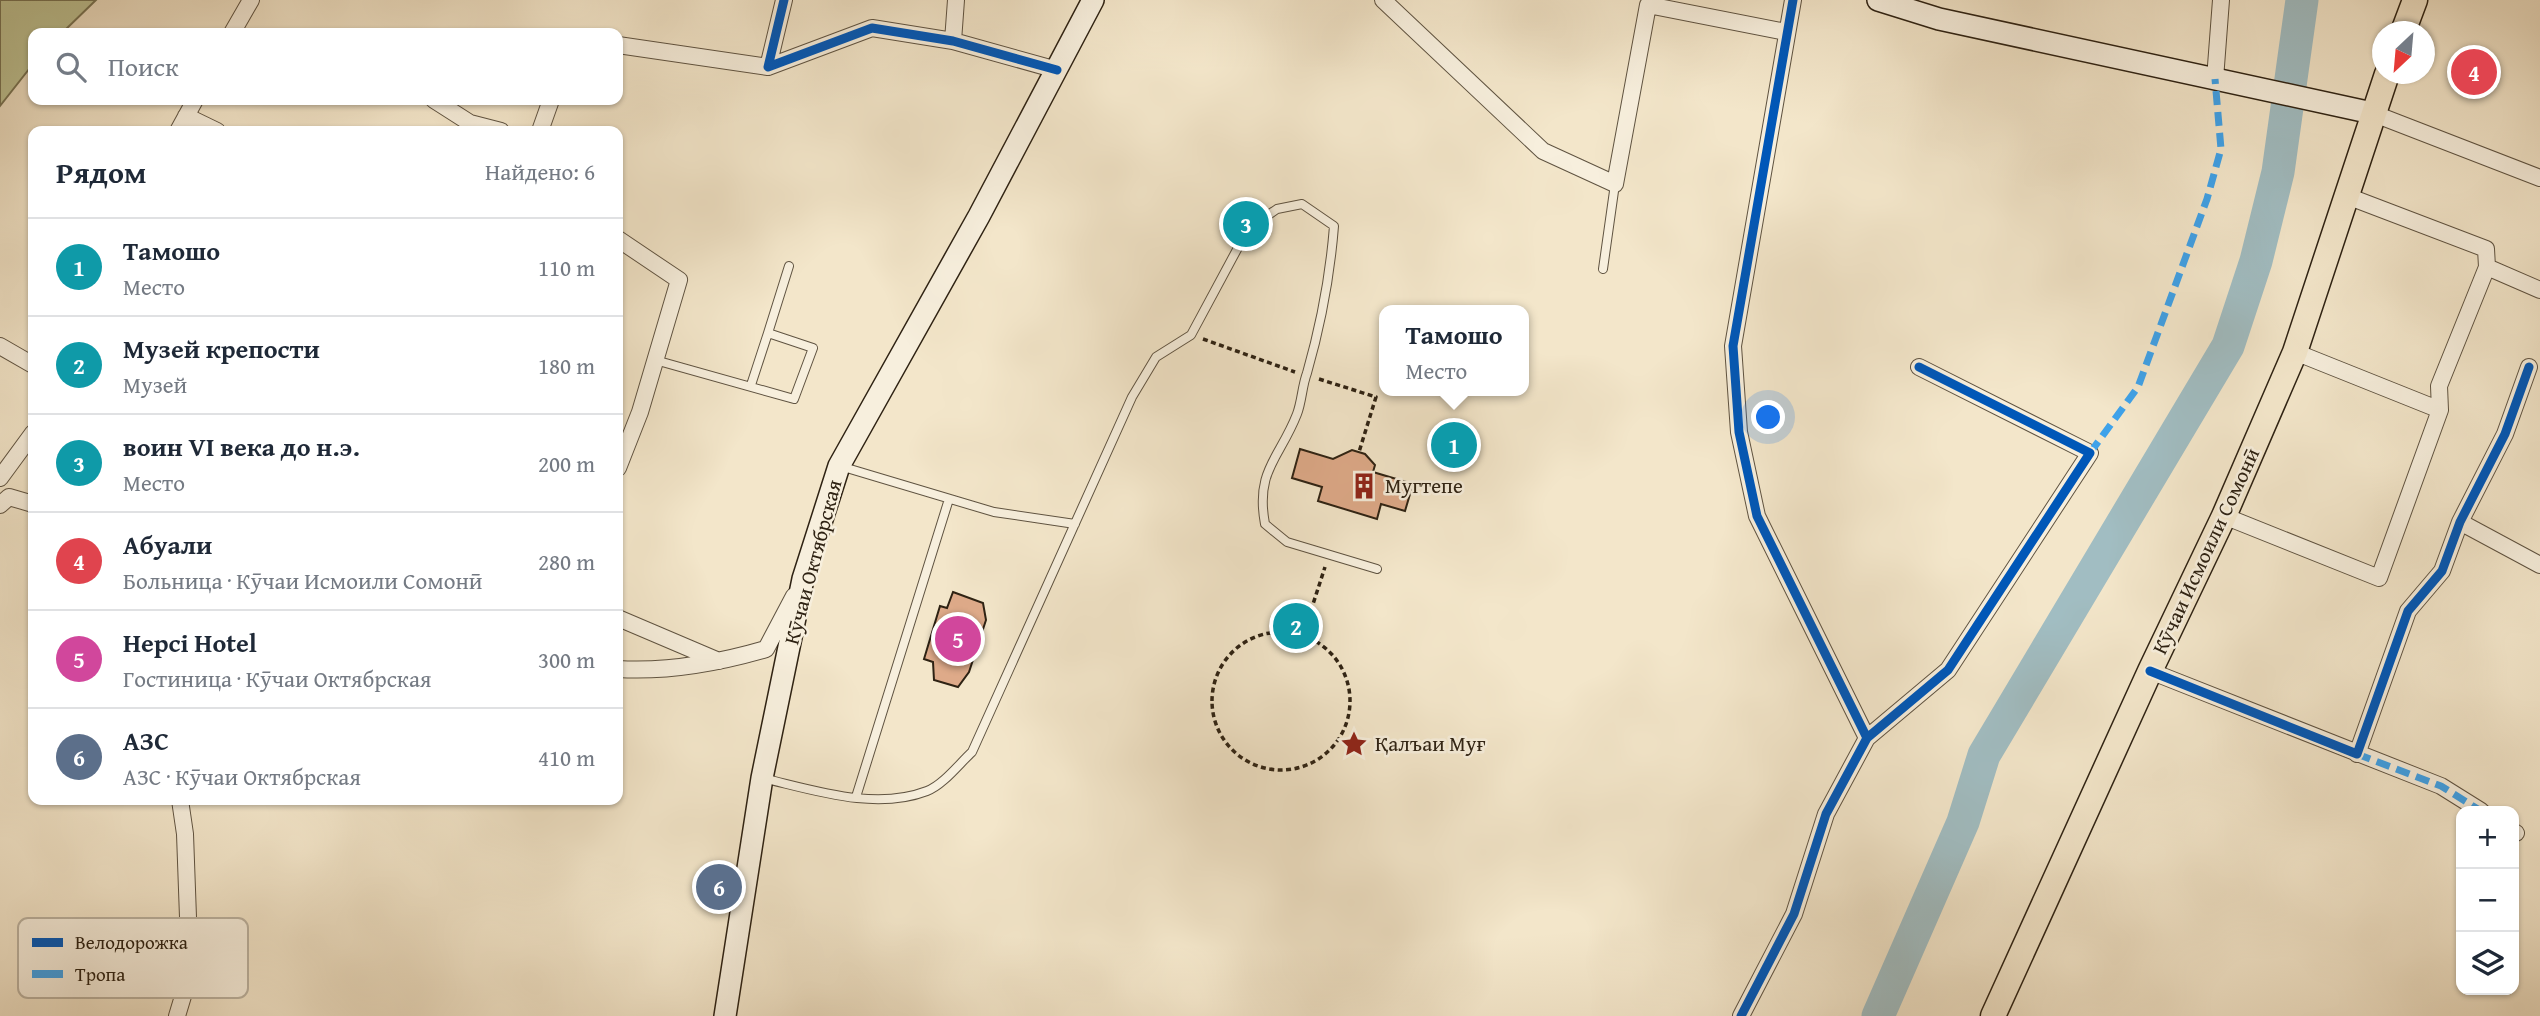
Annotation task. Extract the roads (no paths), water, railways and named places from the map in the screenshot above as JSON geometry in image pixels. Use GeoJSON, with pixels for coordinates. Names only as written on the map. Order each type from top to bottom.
{"type":"FeatureCollection","features":[{"type":"Feature","properties":{"kind":"main road","name":"Кӯчаи Октябрская"},"geometry":{"type":"LineString","coordinates":[[725,1016],[762,778],[803,579],[839,466],[1093,0]]}},
{"type":"Feature","properties":{"kind":"main road"},"geometry":{"type":"LineString","coordinates":[[1878,0],[1939,19],[2364,110]]}},
{"type":"Feature","properties":{"kind":"main road"},"geometry":{"type":"LineString","coordinates":[[2407,21],[2415,0]]}},
{"type":"Feature","properties":{"kind":"main road","name":"Кӯчаи Исмоили Сомонӣ"},"geometry":{"type":"LineString","coordinates":[[1993,1016],[2150,671],[2224,516],[2295,352],[2347,196],[2364,110],[2381,84]]}},
{"type":"Feature","properties":{"kind":"street"},"geometry":{"type":"LineString","coordinates":[[235,28],[251,0]]}},
{"type":"Feature","properties":{"kind":"street"},"geometry":{"type":"LineString","coordinates":[[768,67],[784,0]]}},
{"type":"Feature","properties":{"kind":"street"},"geometry":{"type":"LineString","coordinates":[[953,41],[956,0]]}},
{"type":"Feature","properties":{"kind":"street"},"geometry":{"type":"LineString","coordinates":[[1383,0],[1544,152],[1615,184],[1648,5],[1786,32]]}},
{"type":"Feature","properties":{"kind":"street"},"geometry":{"type":"LineString","coordinates":[[1793,0],[1732,345],[1739,432],[1757,516],[1867,738]]}},
{"type":"Feature","properties":{"kind":"street"},"geometry":{"type":"LineString","coordinates":[[2215,79],[2221,0]]}},
{"type":"Feature","properties":{"kind":"street"},"geometry":{"type":"LineString","coordinates":[[623,47],[768,67],[872,28],[953,41],[1057,70]]}},
{"type":"Feature","properties":{"kind":"street"},"geometry":{"type":"LineString","coordinates":[[180,126],[192,105]]}},
{"type":"Feature","properties":{"kind":"street"},"geometry":{"type":"LineString","coordinates":[[442,105],[470,123],[482,126]]}},
{"type":"Feature","properties":{"kind":"street"},"geometry":{"type":"LineString","coordinates":[[542,126],[549,105]]}},
{"type":"Feature","properties":{"kind":"street"},"geometry":{"type":"LineString","coordinates":[[2364,110],[2540,178]]}},
{"type":"Feature","properties":{"kind":"street"},"geometry":{"type":"LineString","coordinates":[[186,116],[207,126]]}},
{"type":"Feature","properties":{"kind":"street"},"geometry":{"type":"LineString","coordinates":[[2224,516],[2379,578],[2440,410],[2439,386],[2487,267],[2486,249],[2347,196]]}},
{"type":"Feature","properties":{"kind":"street"},"geometry":{"type":"LineString","coordinates":[[623,242],[679,280],[640,412],[623,455]]}},
{"type":"Feature","properties":{"kind":"street"},"geometry":{"type":"LineString","coordinates":[[2487,267],[2540,290]]}},
{"type":"Feature","properties":{"kind":"street"},"geometry":{"type":"LineString","coordinates":[[0,346],[28,362]]}},
{"type":"Feature","properties":{"kind":"street"},"geometry":{"type":"LineString","coordinates":[[2295,352],[2440,410]]}},
{"type":"Feature","properties":{"kind":"street"},"geometry":{"type":"LineString","coordinates":[[1741,1016],[1794,914],[1826,814],[1867,738],[1948,670],[2090,453],[1919,367]]}},
{"type":"Feature","properties":{"kind":"street"},"geometry":{"type":"LineString","coordinates":[[2357,754],[2408,611],[2442,571],[2460,522],[2505,434],[2529,367]]}},
{"type":"Feature","properties":{"kind":"street"},"geometry":{"type":"LineString","coordinates":[[28,440],[0,479],[5,501],[28,503]]}},
{"type":"Feature","properties":{"kind":"street"},"geometry":{"type":"LineString","coordinates":[[2460,522],[2540,565]]}},
{"type":"Feature","properties":{"kind":"street"},"geometry":{"type":"LineString","coordinates":[[623,669],[645,671],[721,662],[766,649],[803,579]]}},
{"type":"Feature","properties":{"kind":"street"},"geometry":{"type":"LineString","coordinates":[[623,620],[721,662]]}},
{"type":"Feature","properties":{"kind":"street"},"geometry":{"type":"LineString","coordinates":[[2150,671],[2441,786],[2473,806]]}},
{"type":"Feature","properties":{"kind":"street"},"geometry":{"type":"LineString","coordinates":[[181,805],[185,834],[188,918]]}},
{"type":"Feature","properties":{"kind":"street"},"geometry":{"type":"LineString","coordinates":[[177,1016],[182,998]]}},
{"type":"Feature","properties":{"kind":"lane"},"geometry":{"type":"LineString","coordinates":[[1603,269],[1615,184]]}},
{"type":"Feature","properties":{"kind":"lane"},"geometry":{"type":"LineString","coordinates":[[762,778],[825,793],[889,799],[929,791],[972,752],[1132,397],[1156,357],[1191,335],[1248,229],[1277,209],[1302,205],[1334,226],[1329,281],[1297,415],[1272,457],[1261,500],[1265,524],[1287,542],[1377,569]]}},
{"type":"Feature","properties":{"kind":"lane"},"geometry":{"type":"LineString","coordinates":[[751,385],[789,266]]}},
{"type":"Feature","properties":{"kind":"lane"},"geometry":{"type":"LineString","coordinates":[[655,360],[794,399],[813,348],[768,333]]}},
{"type":"Feature","properties":{"kind":"lane"},"geometry":{"type":"LineString","coordinates":[[839,466],[994,512],[1075,524]]}},
{"type":"Feature","properties":{"kind":"lane"},"geometry":{"type":"LineString","coordinates":[[856,797],[949,499]]}},
{"type":"Feature","properties":{"kind":"waterway"},"geometry":{"type":"LineString","coordinates":[[1878,1016],[1963,822],[1984,755],[2228,346],[2256,261],[2278,172],[2302,0]]}},
{"type":"Feature","properties":{"kind":"place","name":"Абуали"},"geometry":{"type":"Point","coordinates":[2474,72]}},
{"type":"Feature","properties":{"kind":"place","name":"воин VI века до н.э."},"geometry":{"type":"Point","coordinates":[1246,224]}},
{"type":"Feature","properties":{"kind":"place","name":"Тамошо"},"geometry":{"type":"Point","coordinates":[1454,445]}},
{"type":"Feature","properties":{"kind":"place","name":"Мугтепе"},"geometry":{"type":"Point","coordinates":[1364,486]}},
{"type":"Feature","properties":{"kind":"place","name":"Музей крепости"},"geometry":{"type":"Point","coordinates":[1296,626]}},
{"type":"Feature","properties":{"kind":"place","name":"Hepci Hotel"},"geometry":{"type":"Point","coordinates":[958,639]}},
{"type":"Feature","properties":{"kind":"place","name":"Қалъаи Муғ"},"geometry":{"type":"Point","coordinates":[1354,744]}},
{"type":"Feature","properties":{"kind":"place","name":"АЗС"},"geometry":{"type":"Point","coordinates":[719,887]}}]}
